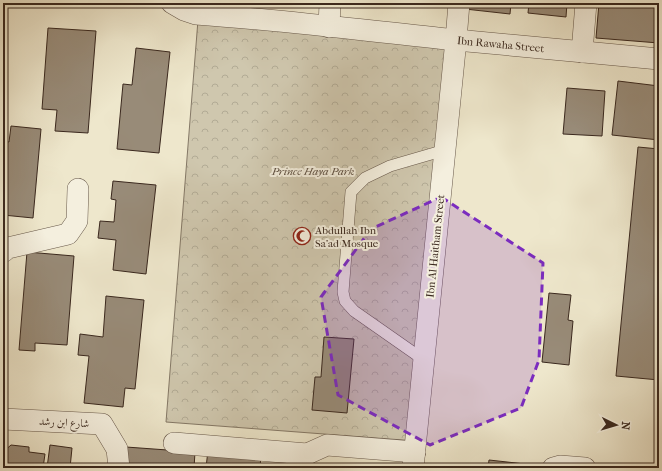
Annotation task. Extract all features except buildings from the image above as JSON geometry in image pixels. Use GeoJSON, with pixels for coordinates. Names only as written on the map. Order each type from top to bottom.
{"type":"FeatureCollection","features":[{"type":"Feature","properties":{"kind":"street"},"geometry":{"type":"LineString","coordinates":[[172,3],[184,10],[196,14],[283,20],[329,27],[456,40]]}},
{"type":"Feature","properties":{"kind":"street"},"geometry":{"type":"LineString","coordinates":[[329,27],[330,3]]}},
{"type":"Feature","properties":{"kind":"street","name":"Ibn Rawaha Street"},"geometry":{"type":"LineString","coordinates":[[459,3],[456,40],[659,59]]}},
{"type":"Feature","properties":{"kind":"street"},"geometry":{"type":"LineString","coordinates":[[582,52],[586,3]]}},
{"type":"Feature","properties":{"kind":"street","name":"Ibn Al Haitham Street"},"geometry":{"type":"LineString","coordinates":[[301,461],[327,445],[414,460],[456,40]]}},
{"type":"Feature","properties":{"kind":"street"},"geometry":{"type":"LineString","coordinates":[[3,252],[8,248],[68,234],[77,221],[78,188]]}},
{"type":"Feature","properties":{"kind":"street","name":"شارع ابن رشد"},"geometry":{"type":"LineString","coordinates":[[3,418],[102,424],[117,450],[119,468]]}},
{"type":"Feature","properties":{"kind":"street"},"geometry":{"type":"LineString","coordinates":[[174,443],[301,461]]}},
{"type":"Feature","properties":{"kind":"street"},"geometry":{"type":"LineString","coordinates":[[554,468],[560,466],[585,468]]}},
{"type":"Feature","properties":{"kind":"lane"},"geometry":{"type":"LineString","coordinates":[[424,360],[354,311],[345,300],[343,292],[351,192],[365,178],[390,166],[445,150]]}},
{"type":"Feature","properties":{"kind":"highlighted area"},"geometry":{"type":"Polygon","coordinates":[[[441,197],[543,263],[539,360],[521,408],[430,445],[338,395],[321,297],[371,229],[441,197]]]}},
{"type":"Feature","properties":{"kind":"green space","name":"Prince Haya Park"},"geometry":{"type":"Polygon","coordinates":[[[198,20],[452,41],[416,441],[166,422],[198,20]]]}},
{"type":"Feature","properties":{"kind":"place","name":"Abdullah Ibn Sa'ad Mosque"},"geometry":{"type":"Point","coordinates":[302,236]}}]}
